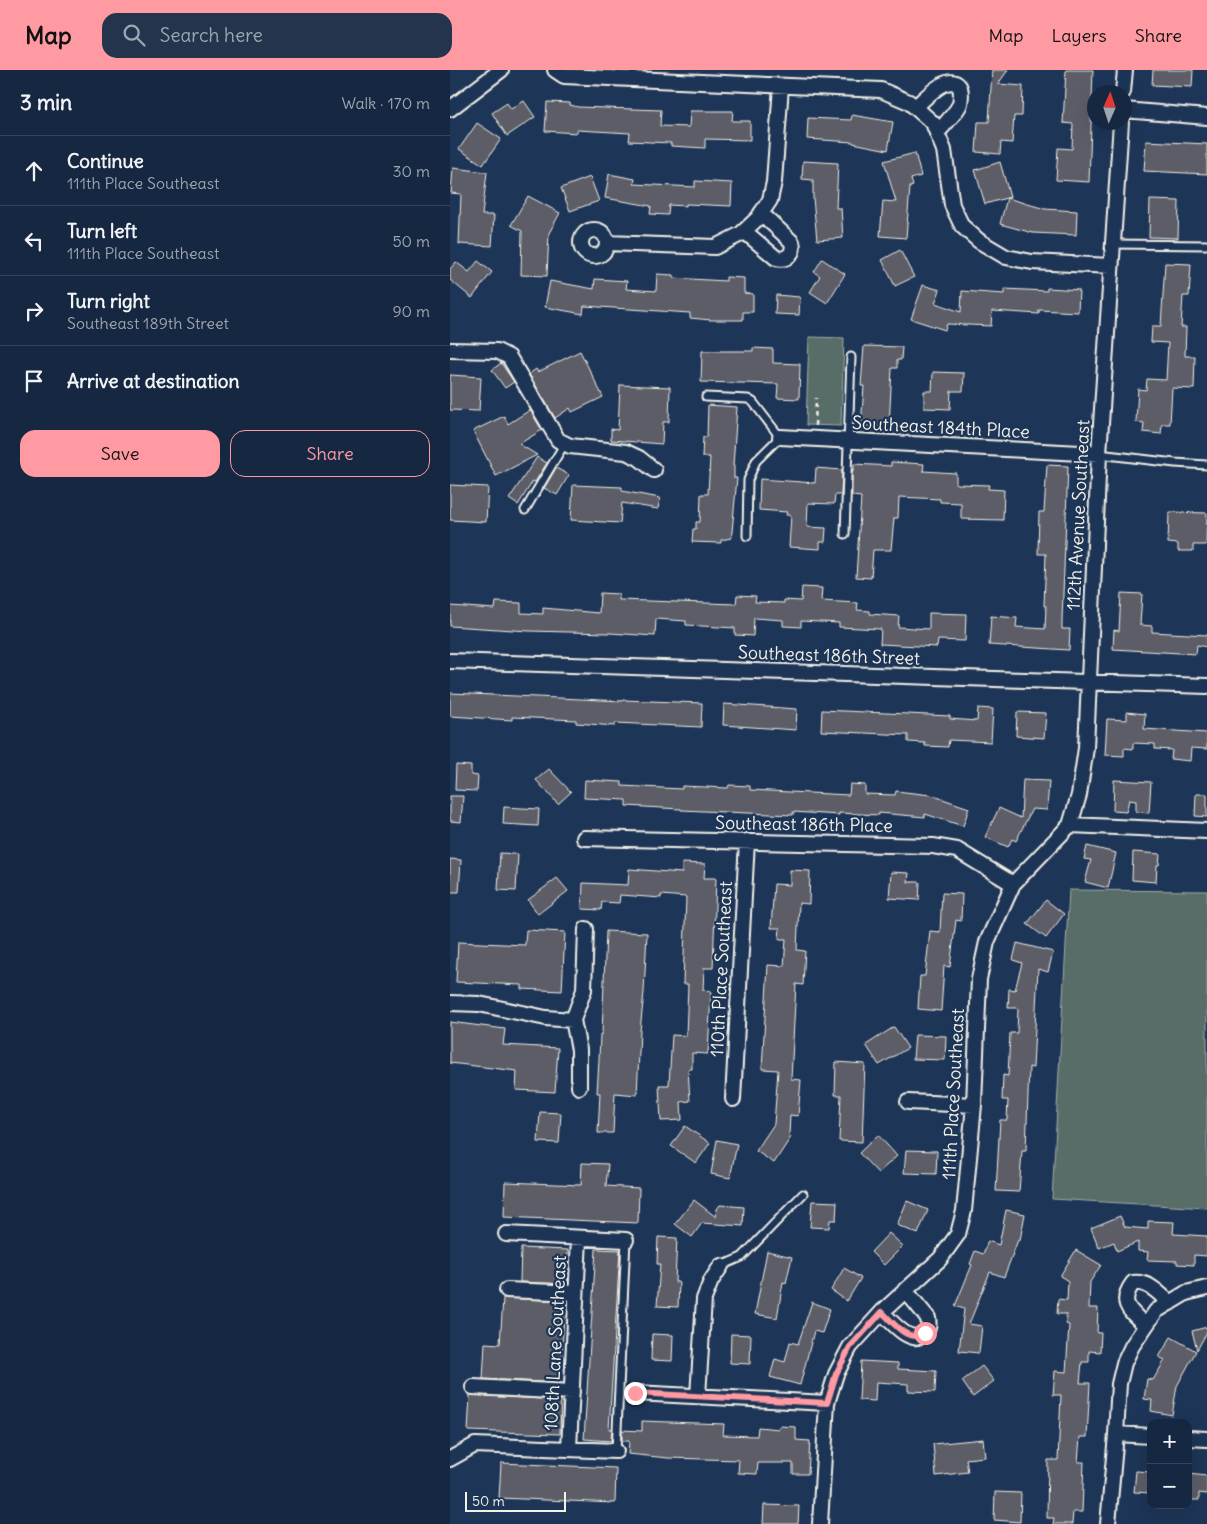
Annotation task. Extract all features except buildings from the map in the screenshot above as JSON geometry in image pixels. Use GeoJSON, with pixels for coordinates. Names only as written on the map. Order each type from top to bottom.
{"type":"FeatureCollection","features":[{"type":"Feature","properties":{"kind":"street"},"geometry":{"type":"LineString","coordinates":[[450,109],[501,70]]}},
{"type":"Feature","properties":{"kind":"street"},"geometry":{"type":"LineString","coordinates":[[555,70],[564,76],[881,90],[909,102],[933,123],[944,150],[952,205],[962,226],[979,241],[1006,257],[1032,262],[1111,266]]}},
{"type":"Feature","properties":{"kind":"street"},"geometry":{"type":"LineString","coordinates":[[1124,85],[1125,70]]}},
{"type":"Feature","properties":{"kind":"street"},"geometry":{"type":"LineString","coordinates":[[915,107],[941,85],[953,82],[959,86],[961,90],[960,105],[937,133]]}},
{"type":"Feature","properties":{"kind":"street"},"geometry":{"type":"LineString","coordinates":[[607,243],[715,247],[744,231],[770,200],[774,182],[781,86]]}},
{"type":"Feature","properties":{"kind":"street"},"geometry":{"type":"LineString","coordinates":[[1132,111],[1207,117]]}},
{"type":"Feature","properties":{"kind":"street","name":"112th Avenue Southeast"},"geometry":{"type":"LineString","coordinates":[[1013,884],[1070,825],[1080,795],[1086,748],[1100,454],[1120,130]]}},
{"type":"Feature","properties":{"kind":"street"},"geometry":{"type":"LineString","coordinates":[[744,231],[776,258],[780,259],[789,255],[792,251],[792,242],[759,215]]}},
{"type":"Feature","properties":{"kind":"street"},"geometry":{"type":"LineString","coordinates":[[450,350],[497,351],[509,357],[558,440],[570,446],[626,452],[639,458],[654,470]]}},
{"type":"Feature","properties":{"kind":"street","name":"Southeast 184th Place"},"geometry":{"type":"LineString","coordinates":[[780,437],[1100,454]]}},
{"type":"Feature","properties":{"kind":"street","name":"Southeast 186th Street"},"geometry":{"type":"LineString","coordinates":[[450,661],[1207,686]]}},
{"type":"Feature","properties":{"kind":"street"},"geometry":{"type":"LineString","coordinates":[[1070,825],[1207,831]]}},
{"type":"Feature","properties":{"kind":"street","name":"Southeast 186th Place"},"geometry":{"type":"LineString","coordinates":[[584,838],[933,846],[957,850],[1013,884]]}},
{"type":"Feature","properties":{"kind":"street","name":"110th Place Southeast"},"geometry":{"type":"LineString","coordinates":[[733,1099],[747,841]]}},
{"type":"Feature","properties":{"kind":"street","name":"111th Place Southeast"},"geometry":{"type":"LineString","coordinates":[[820,1524],[827,1403],[836,1374],[850,1347],[882,1312],[940,1259],[958,1234],[964,1211],[974,1105],[979,979],[987,942],[1013,884]]}},
{"type":"Feature","properties":{"kind":"street"},"geometry":{"type":"LineString","coordinates":[[579,1087],[579,1050],[572,1020],[584,990],[586,929]]}},
{"type":"Feature","properties":{"kind":"street"},"geometry":{"type":"LineString","coordinates":[[450,1003],[478,1004],[546,1018],[572,1020]]}},
{"type":"Feature","properties":{"kind":"street"},"geometry":{"type":"LineString","coordinates":[[908,1102],[974,1105]]}},
{"type":"Feature","properties":{"kind":"street"},"geometry":{"type":"LineString","coordinates":[[506,1234],[626,1240]]}},
{"type":"Feature","properties":{"kind":"street","name":"108th Lane Southeast"},"geometry":{"type":"LineString","coordinates":[[569,1449],[579,1238]]}},
{"type":"Feature","properties":{"kind":"street"},"geometry":{"type":"LineString","coordinates":[[698,1396],[704,1299],[711,1281],[721,1266]]}},
{"type":"Feature","properties":{"kind":"street"},"geometry":{"type":"LineString","coordinates":[[1145,1325],[1129,1311],[1126,1304],[1128,1289],[1133,1283],[1141,1282],[1148,1284],[1170,1303]]}},
{"type":"Feature","properties":{"kind":"street"},"geometry":{"type":"LineString","coordinates":[[1108,1524],[1119,1384],[1122,1370],[1132,1346],[1156,1311],[1186,1293],[1207,1288]]}},
{"type":"Feature","properties":{"kind":"street"},"geometry":{"type":"LineString","coordinates":[[507,1290],[576,1293]]}},
{"type":"Feature","properties":{"kind":"street"},"geometry":{"type":"LineString","coordinates":[[882,1312],[909,1336],[920,1336],[925,1333],[929,1323],[928,1318],[905,1290]]}},
{"type":"Feature","properties":{"kind":"street"},"geometry":{"type":"LineString","coordinates":[[473,1387],[572,1392]]}},
{"type":"Feature","properties":{"kind":"street"},"geometry":{"type":"LineString","coordinates":[[635,1393],[827,1403]]}},
{"type":"Feature","properties":{"kind":"street"},"geometry":{"type":"LineString","coordinates":[[1116,1434],[1147,1436]]}},
{"type":"Feature","properties":{"kind":"street"},"geometry":{"type":"LineString","coordinates":[[1192,1438],[1207,1439]]}},
{"type":"Feature","properties":{"kind":"street","name":"108th Lane Southeast"},"geometry":{"type":"LineString","coordinates":[[450,1458],[475,1445],[616,1451]]}},
{"type":"Feature","properties":{"kind":"lane"},"geometry":{"type":"LineString","coordinates":[[1113,244],[1207,245]]}},
{"type":"Feature","properties":{"kind":"lane"},"geometry":{"type":"LineString","coordinates":[[845,534],[851,357]]}},
{"type":"Feature","properties":{"kind":"lane"},"geometry":{"type":"LineString","coordinates":[[706,397],[748,399],[753,402],[780,437],[756,461],[748,480],[747,536]]}},
{"type":"Feature","properties":{"kind":"lane"},"geometry":{"type":"LineString","coordinates":[[525,510],[565,443]]}},
{"type":"Feature","properties":{"kind":"lane"},"geometry":{"type":"LineString","coordinates":[[1100,454],[1175,463],[1207,464]]}},
{"type":"Feature","properties":{"kind":"lane"},"geometry":{"type":"LineString","coordinates":[[721,1266],[742,1258],[803,1194]]}},
{"type":"Feature","properties":{"kind":"lane"},"geometry":{"type":"LineString","coordinates":[[616,1451],[626,1240]]}},
{"type":"Feature","properties":{"kind":"path"},"geometry":{"type":"LineString","coordinates":[[814,439],[816,398]]}},
{"type":"Feature","properties":{"kind":"green space"},"geometry":{"type":"Polygon","coordinates":[[[809,337],[844,338],[841,426],[806,425],[809,337]]]}},
{"type":"Feature","properties":{"kind":"green space"},"geometry":{"type":"Polygon","coordinates":[[[1069,890],[1207,891],[1207,1208],[1052,1199],[1069,890]]]}},
{"type":"Feature","properties":{"kind":"route"},"geometry":{"type":"LineString","coordinates":[[635,1393],[827,1403],[836,1374],[850,1347],[882,1312],[909,1336],[920,1336],[925,1333]]}}]}
